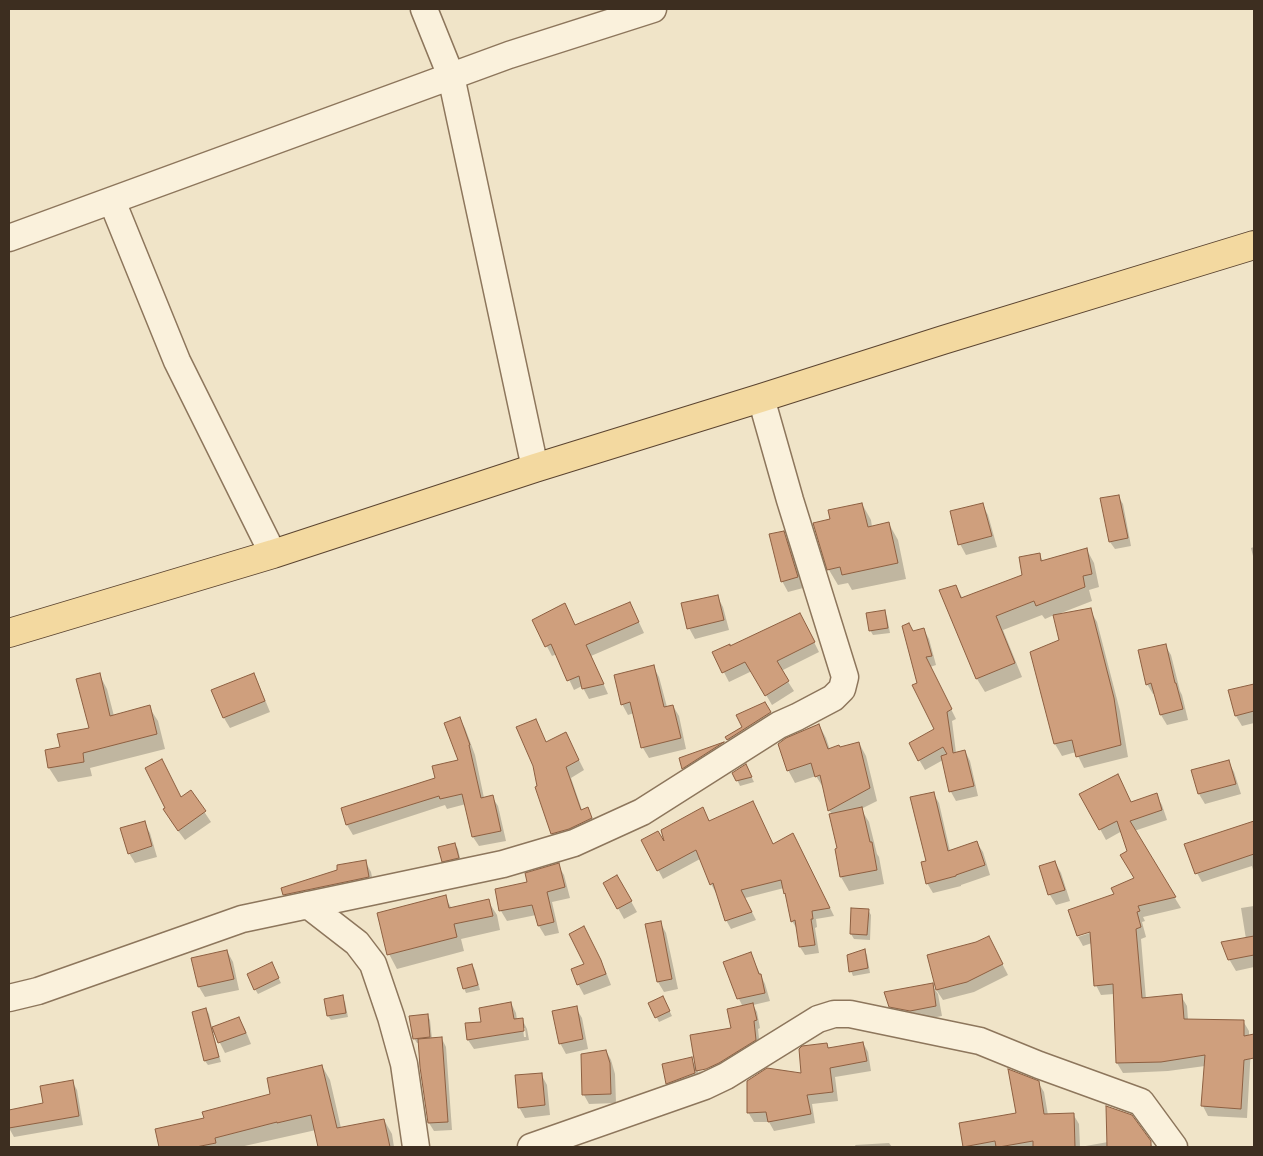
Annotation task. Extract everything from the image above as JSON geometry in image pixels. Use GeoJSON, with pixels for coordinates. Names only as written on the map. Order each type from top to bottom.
{"type":"FeatureCollection","features":[{"type":"Feature","properties":{"kind":"main road"},"geometry":{"type":"LineString","coordinates":[[9,632],[273,554],[535,468],[1254,245]]}},
{"type":"Feature","properties":{"kind":"street"},"geometry":{"type":"LineString","coordinates":[[424,9],[451,76],[535,468]]}},
{"type":"Feature","properties":{"kind":"street"},"geometry":{"type":"LineString","coordinates":[[9,238],[509,55],[653,9]]}},
{"type":"Feature","properties":{"kind":"street"},"geometry":{"type":"LineString","coordinates":[[112,201],[177,362],[273,554]]}},
{"type":"Feature","properties":{"kind":"street"},"geometry":{"type":"LineString","coordinates":[[9,998],[38,991],[242,919],[503,864],[574,843],[642,812],[779,725],[833,698],[842,689],[845,677],[790,500],[761,398]]}},
{"type":"Feature","properties":{"kind":"street"},"geometry":{"type":"LineString","coordinates":[[308,905],[357,943],[373,964],[404,1064],[416,1147]]}},
{"type":"Feature","properties":{"kind":"street"},"geometry":{"type":"LineString","coordinates":[[531,1147],[706,1086],[726,1076],[818,1019],[834,1014],[850,1014],[980,1041],[1039,1065],[1142,1102],[1174,1147]]}},
{"type":"Feature","properties":{"kind":"building"},"geometry":{"type":"Polygon","coordinates":[[[1119,495],[1128,538],[1109,542],[1100,498],[1119,495]]]}},
{"type":"Feature","properties":{"kind":"building"},"geometry":{"type":"Polygon","coordinates":[[[862,503],[868,527],[889,522],[898,563],[842,575],[840,567],[827,570],[813,523],[830,519],[828,510],[862,503]]]}},
{"type":"Feature","properties":{"kind":"building"},"geometry":{"type":"Polygon","coordinates":[[[983,503],[992,536],[958,545],[950,511],[983,503]]]}},
{"type":"Feature","properties":{"kind":"building"},"geometry":{"type":"Polygon","coordinates":[[[784,531],[798,577],[781,582],[769,534],[784,531]]]}},
{"type":"Feature","properties":{"kind":"building"},"geometry":{"type":"Polygon","coordinates":[[[1087,548],[1092,574],[1083,576],[1085,587],[1036,606],[1034,601],[996,616],[1015,663],[976,679],[939,590],[956,585],[961,598],[1022,575],[1019,557],[1040,553],[1041,561],[1087,548]]]}},
{"type":"Feature","properties":{"kind":"building"},"geometry":{"type":"Polygon","coordinates":[[[718,595],[724,620],[687,629],[681,603],[718,595]]]}},
{"type":"Feature","properties":{"kind":"building"},"geometry":{"type":"Polygon","coordinates":[[[630,602],[639,622],[586,645],[604,684],[582,689],[579,676],[567,681],[551,644],[545,647],[532,620],[565,603],[575,625],[630,602]]]}},
{"type":"Feature","properties":{"kind":"building"},"geometry":{"type":"Polygon","coordinates":[[[1091,608],[1114,698],[1121,745],[1076,757],[1072,740],[1054,744],[1030,652],[1059,640],[1053,615],[1091,608]]]}},
{"type":"Feature","properties":{"kind":"building"},"geometry":{"type":"Polygon","coordinates":[[[885,610],[888,628],[869,631],[866,613],[885,610]]]}},
{"type":"Feature","properties":{"kind":"building"},"geometry":{"type":"Polygon","coordinates":[[[800,613],[815,642],[777,661],[789,681],[765,696],[745,662],[722,673],[712,652],[730,644],[730,646],[800,613]]]}},
{"type":"Feature","properties":{"kind":"building"},"geometry":{"type":"Polygon","coordinates":[[[909,623],[913,631],[924,628],[932,656],[926,657],[952,709],[947,712],[953,753],[965,750],[974,786],[949,792],[941,756],[947,754],[943,747],[918,761],[909,743],[934,729],[912,685],[917,683],[902,626],[909,623]]]}},
{"type":"Feature","properties":{"kind":"building"},"geometry":{"type":"Polygon","coordinates":[[[1166,644],[1183,709],[1160,715],[1151,683],[1146,685],[1138,650],[1166,644]]]}},
{"type":"Feature","properties":{"kind":"building"},"geometry":{"type":"Polygon","coordinates":[[[654,665],[664,707],[673,705],[681,738],[641,748],[630,702],[621,705],[614,675],[654,665]]]}},
{"type":"Feature","properties":{"kind":"building"},"geometry":{"type":"Polygon","coordinates":[[[100,673],[110,716],[150,705],[157,734],[83,753],[84,762],[48,768],[45,750],[60,747],[57,734],[89,728],[76,679],[100,673]]]}},
{"type":"Feature","properties":{"kind":"building"},"geometry":{"type":"Polygon","coordinates":[[[254,673],[265,701],[223,718],[211,690],[254,673]]]}},
{"type":"Feature","properties":{"kind":"building"},"geometry":{"type":"Polygon","coordinates":[[[1254,684],[1254,711],[1235,716],[1228,690],[1254,684]]]}},
{"type":"Feature","properties":{"kind":"building"},"geometry":{"type":"Polygon","coordinates":[[[765,702],[771,712],[727,740],[725,737],[742,727],[736,715],[765,702]]]}},
{"type":"Feature","properties":{"kind":"building"},"geometry":{"type":"Polygon","coordinates":[[[460,717],[470,745],[481,798],[493,795],[501,831],[472,837],[462,794],[440,799],[439,796],[346,825],[341,808],[435,778],[432,766],[458,760],[444,723],[460,717]]]}},
{"type":"Feature","properties":{"kind":"building"},"geometry":{"type":"Polygon","coordinates":[[[536,719],[546,742],[566,732],[579,760],[566,767],[581,810],[588,807],[592,818],[569,829],[551,834],[535,787],[537,786],[533,766],[516,727],[536,719]]]}},
{"type":"Feature","properties":{"kind":"building"},"geometry":{"type":"Polygon","coordinates":[[[819,724],[828,749],[859,742],[870,788],[828,811],[820,775],[815,777],[811,763],[787,771],[778,744],[786,738],[819,724]]]}},
{"type":"Feature","properties":{"kind":"building"},"geometry":{"type":"Polygon","coordinates":[[[724,742],[682,769],[679,758],[724,742]]]}},
{"type":"Feature","properties":{"kind":"building"},"geometry":{"type":"Polygon","coordinates":[[[162,759],[181,797],[191,790],[206,811],[178,831],[163,809],[165,808],[145,768],[162,759]]]}},
{"type":"Feature","properties":{"kind":"building"},"geometry":{"type":"Polygon","coordinates":[[[1229,760],[1236,784],[1198,794],[1191,770],[1229,760]]]}},
{"type":"Feature","properties":{"kind":"building"},"geometry":{"type":"Polygon","coordinates":[[[746,764],[752,777],[736,781],[732,773],[746,764]]]}},
{"type":"Feature","properties":{"kind":"building"},"geometry":{"type":"Polygon","coordinates":[[[1118,774],[1131,802],[1157,793],[1162,810],[1130,821],[1176,897],[1138,906],[1140,911],[1137,912],[1141,927],[1136,929],[1142,998],[1182,994],[1184,1019],[1244,1020],[1244,1036],[1254,1034],[1254,1058],[1244,1060],[1241,1109],[1201,1106],[1205,1055],[1161,1062],[1116,1063],[1113,984],[1094,986],[1090,932],[1077,936],[1068,910],[1114,894],[1111,888],[1134,878],[1120,855],[1127,851],[1117,821],[1099,830],[1079,794],[1118,774]]]}},
{"type":"Feature","properties":{"kind":"building"},"geometry":{"type":"Polygon","coordinates":[[[934,792],[948,851],[977,841],[985,865],[956,876],[926,884],[921,862],[926,861],[910,797],[934,792]]]}},
{"type":"Feature","properties":{"kind":"building"},"geometry":{"type":"Polygon","coordinates":[[[753,801],[773,844],[793,833],[830,908],[812,911],[813,919],[811,919],[815,945],[799,947],[795,920],[791,922],[781,880],[741,890],[752,912],[725,921],[713,883],[710,885],[696,850],[657,871],[641,840],[658,831],[664,841],[661,830],[703,807],[709,821],[753,801]]]}},
{"type":"Feature","properties":{"kind":"building"},"geometry":{"type":"Polygon","coordinates":[[[862,807],[870,842],[872,842],[877,870],[840,877],[835,849],[837,848],[829,814],[862,807]]]}},
{"type":"Feature","properties":{"kind":"building"},"geometry":{"type":"Polygon","coordinates":[[[145,821],[152,846],[128,854],[120,828],[145,821]]]}},
{"type":"Feature","properties":{"kind":"building"},"geometry":{"type":"Polygon","coordinates":[[[1254,821],[1254,854],[1195,874],[1184,844],[1254,821]]]}},
{"type":"Feature","properties":{"kind":"building"},"geometry":{"type":"Polygon","coordinates":[[[455,843],[459,858],[442,862],[438,847],[455,843]]]}},
{"type":"Feature","properties":{"kind":"building"},"geometry":{"type":"Polygon","coordinates":[[[366,860],[369,877],[283,895],[281,888],[337,870],[337,865],[366,860]]]}},
{"type":"Feature","properties":{"kind":"building"},"geometry":{"type":"Polygon","coordinates":[[[1055,861],[1065,890],[1048,895],[1039,866],[1055,861]]]}},
{"type":"Feature","properties":{"kind":"building"},"geometry":{"type":"Polygon","coordinates":[[[559,863],[565,887],[547,892],[554,922],[538,926],[532,905],[499,911],[495,889],[527,882],[525,873],[559,863]]]}},
{"type":"Feature","properties":{"kind":"building"},"geometry":{"type":"Polygon","coordinates":[[[617,875],[632,901],[617,909],[603,883],[617,875]]]}},
{"type":"Feature","properties":{"kind":"building"},"geometry":{"type":"Polygon","coordinates":[[[446,895],[449,908],[489,899],[493,916],[454,924],[457,937],[387,955],[377,913],[446,895]]]}},
{"type":"Feature","properties":{"kind":"building"},"geometry":{"type":"Polygon","coordinates":[[[851,908],[869,909],[867,935],[850,934],[851,908]]]}},
{"type":"Feature","properties":{"kind":"building"},"geometry":{"type":"Polygon","coordinates":[[[661,921],[672,979],[657,982],[645,924],[661,921]]]}},
{"type":"Feature","properties":{"kind":"building"},"geometry":{"type":"Polygon","coordinates":[[[584,926],[606,974],[577,985],[571,969],[584,964],[569,934],[584,926]]]}},
{"type":"Feature","properties":{"kind":"building"},"geometry":{"type":"Polygon","coordinates":[[[989,936],[1003,964],[967,982],[936,990],[927,955],[976,942],[989,936]]]}},
{"type":"Feature","properties":{"kind":"building"},"geometry":{"type":"Polygon","coordinates":[[[1254,936],[1254,955],[1228,960],[1221,942],[1254,936]]]}},
{"type":"Feature","properties":{"kind":"building"},"geometry":{"type":"Polygon","coordinates":[[[865,949],[868,968],[849,972],[847,955],[865,949]]]}},
{"type":"Feature","properties":{"kind":"building"},"geometry":{"type":"Polygon","coordinates":[[[227,950],[234,979],[198,987],[191,958],[227,950]]]}},
{"type":"Feature","properties":{"kind":"building"},"geometry":{"type":"Polygon","coordinates":[[[751,952],[759,974],[761,974],[765,993],[737,999],[723,962],[751,952]]]}},
{"type":"Feature","properties":{"kind":"building"},"geometry":{"type":"Polygon","coordinates":[[[272,962],[279,978],[254,990],[247,974],[272,962]]]}},
{"type":"Feature","properties":{"kind":"building"},"geometry":{"type":"Polygon","coordinates":[[[472,964],[478,985],[463,989],[457,968],[472,964]]]}},
{"type":"Feature","properties":{"kind":"building"},"geometry":{"type":"Polygon","coordinates":[[[933,983],[936,1006],[910,1011],[889,1007],[884,992],[933,983]]]}},
{"type":"Feature","properties":{"kind":"building"},"geometry":{"type":"Polygon","coordinates":[[[343,995],[346,1013],[327,1016],[324,999],[343,995]]]}},
{"type":"Feature","properties":{"kind":"building"},"geometry":{"type":"Polygon","coordinates":[[[663,996],[670,1011],[655,1018],[648,1003],[663,996]]]}},
{"type":"Feature","properties":{"kind":"building"},"geometry":{"type":"Polygon","coordinates":[[[511,1002],[514,1019],[523,1018],[524,1031],[467,1040],[465,1023],[481,1022],[479,1008],[511,1002]]]}},
{"type":"Feature","properties":{"kind":"building"},"geometry":{"type":"Polygon","coordinates":[[[753,1003],[757,1020],[754,1021],[756,1040],[719,1063],[696,1071],[690,1035],[731,1028],[727,1009],[753,1003]]]}},
{"type":"Feature","properties":{"kind":"building"},"geometry":{"type":"Polygon","coordinates":[[[577,1006],[583,1039],[559,1044],[552,1011],[577,1006]]]}},
{"type":"Feature","properties":{"kind":"building"},"geometry":{"type":"Polygon","coordinates":[[[206,1008],[219,1057],[204,1061],[192,1012],[206,1008]]]}},
{"type":"Feature","properties":{"kind":"building"},"geometry":{"type":"Polygon","coordinates":[[[428,1014],[430,1037],[413,1039],[409,1016],[428,1014]]]}},
{"type":"Feature","properties":{"kind":"building"},"geometry":{"type":"Polygon","coordinates":[[[239,1017],[246,1033],[218,1043],[212,1027],[239,1017]]]}},
{"type":"Feature","properties":{"kind":"building"},"geometry":{"type":"Polygon","coordinates":[[[442,1037],[448,1122],[428,1123],[418,1039],[442,1037]]]}},
{"type":"Feature","properties":{"kind":"building"},"geometry":{"type":"Polygon","coordinates":[[[863,1042],[867,1061],[830,1068],[833,1092],[807,1095],[811,1114],[768,1122],[766,1112],[747,1113],[747,1081],[767,1068],[801,1073],[799,1049],[802,1046],[827,1043],[828,1048],[863,1042]]]}},
{"type":"Feature","properties":{"kind":"building"},"geometry":{"type":"Polygon","coordinates":[[[606,1050],[610,1063],[611,1094],[582,1095],[581,1054],[606,1050]]]}},
{"type":"Feature","properties":{"kind":"building"},"geometry":{"type":"Polygon","coordinates":[[[692,1057],[695,1073],[666,1084],[662,1064],[692,1057]]]}},
{"type":"Feature","properties":{"kind":"building"},"geometry":{"type":"Polygon","coordinates":[[[322,1065],[337,1128],[384,1119],[390,1147],[318,1147],[311,1115],[215,1138],[216,1143],[196,1147],[159,1147],[155,1129],[204,1118],[202,1112],[270,1094],[267,1078],[322,1065]]]}},
{"type":"Feature","properties":{"kind":"building"},"geometry":{"type":"Polygon","coordinates":[[[1008,1069],[1039,1081],[1044,1114],[1074,1113],[1075,1147],[1033,1147],[1033,1141],[996,1147],[995,1141],[963,1147],[959,1123],[1016,1113],[1008,1069]]]}},
{"type":"Feature","properties":{"kind":"building"},"geometry":{"type":"Polygon","coordinates":[[[542,1073],[545,1105],[518,1108],[515,1075],[542,1073]]]}},
{"type":"Feature","properties":{"kind":"building"},"geometry":{"type":"Polygon","coordinates":[[[73,1080],[79,1116],[9,1128],[9,1110],[43,1103],[40,1086],[73,1080]]]}},
{"type":"Feature","properties":{"kind":"building"},"geometry":{"type":"Polygon","coordinates":[[[1106,1106],[1132,1115],[1151,1141],[1151,1147],[1107,1147],[1106,1106]]]}}]}
